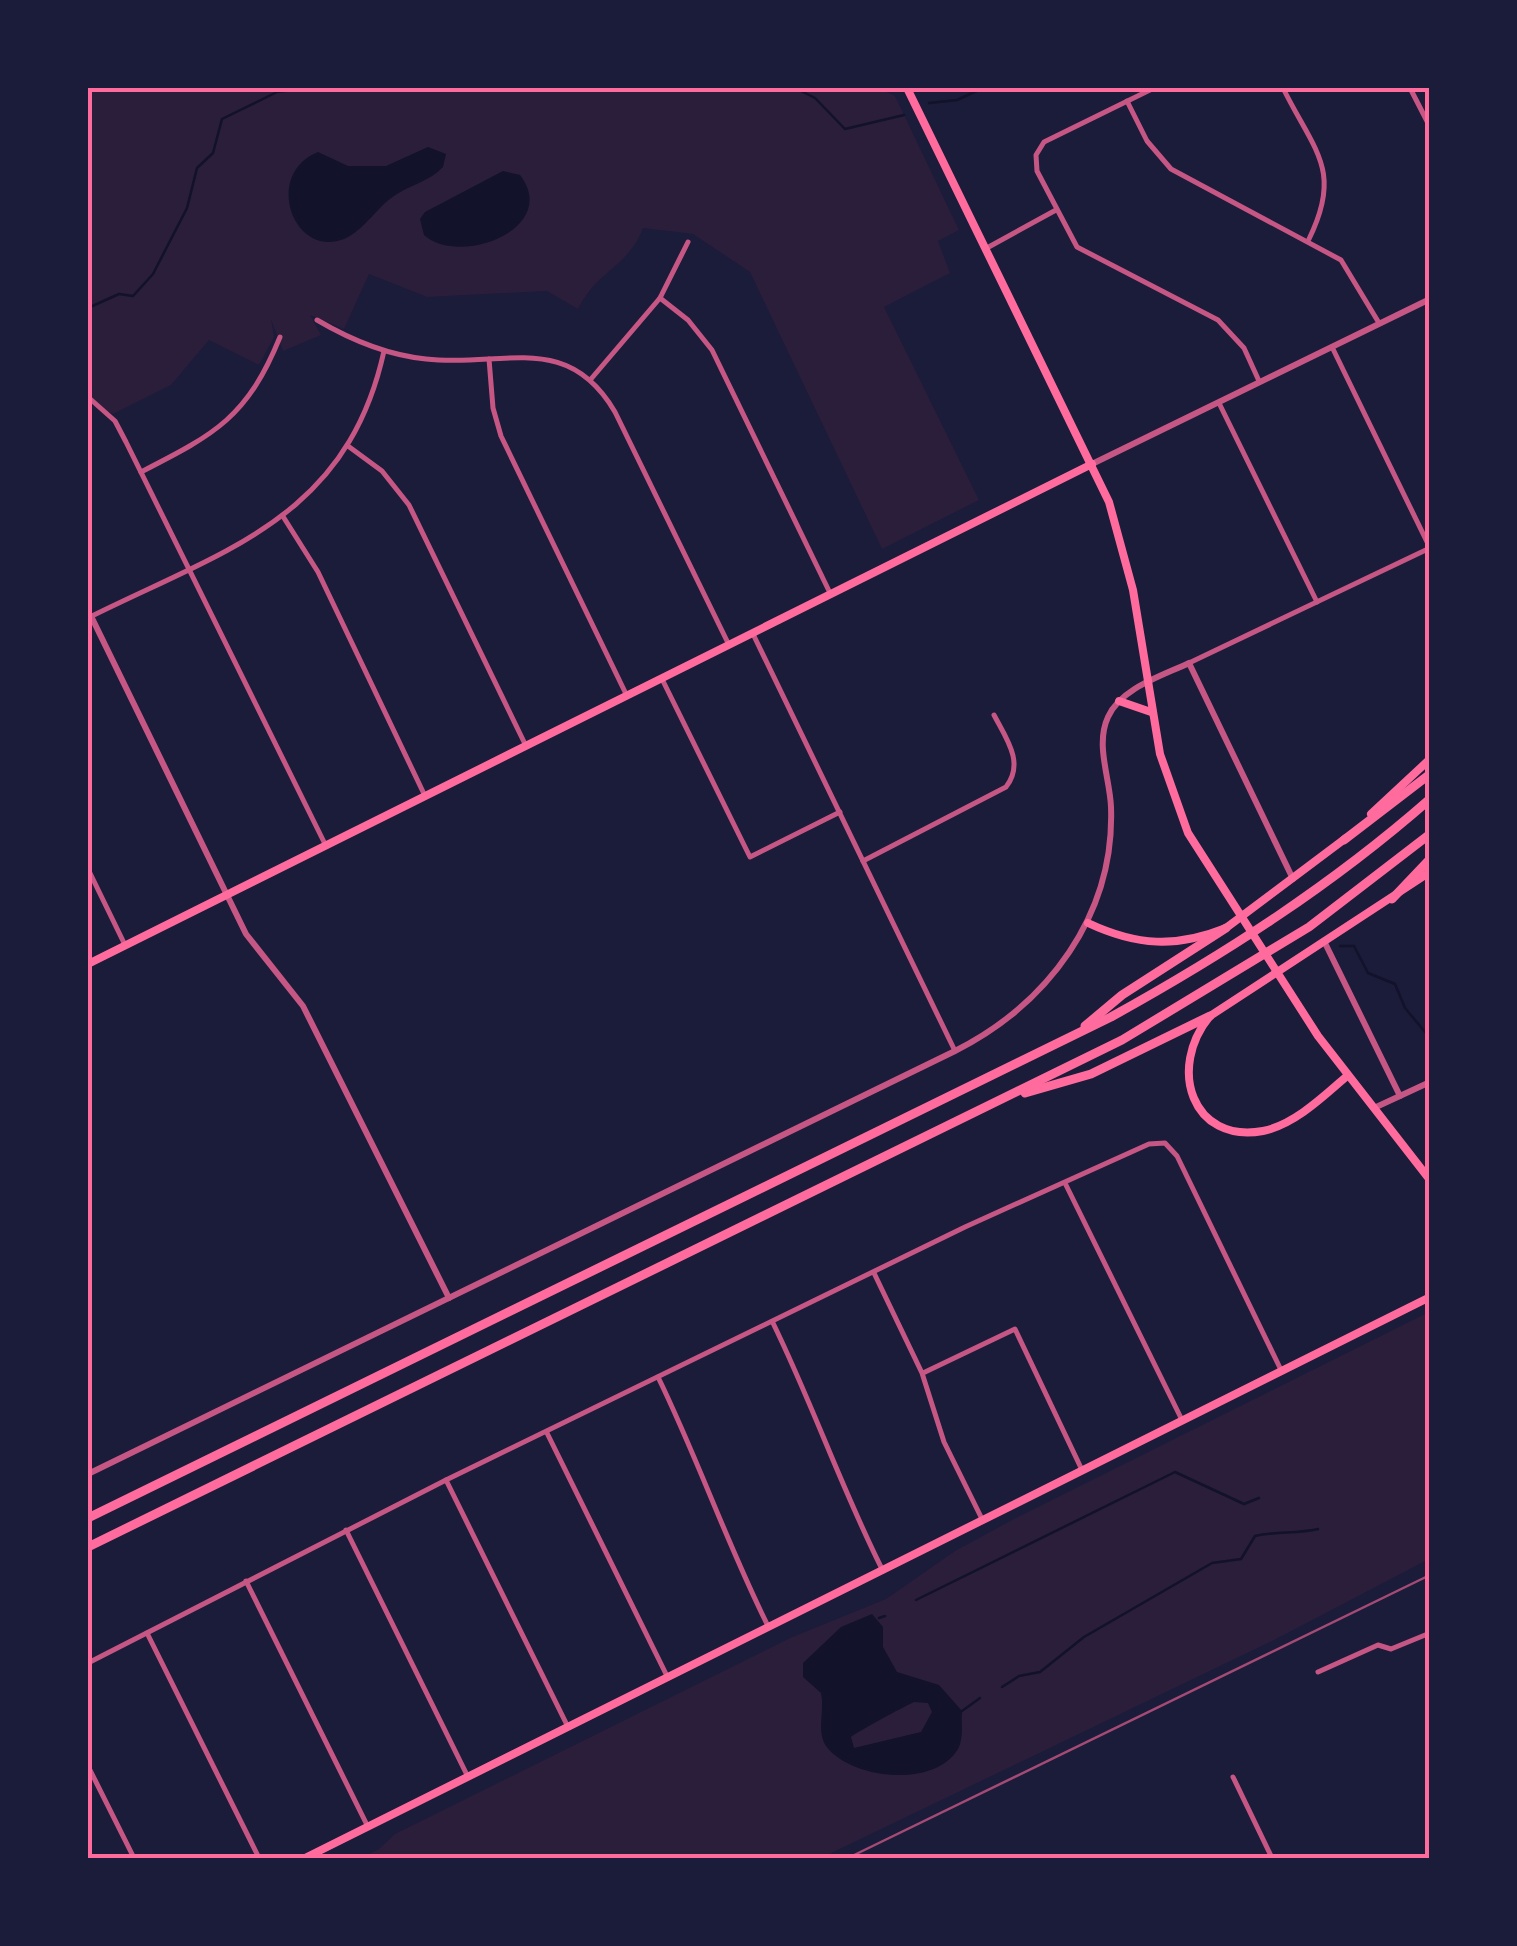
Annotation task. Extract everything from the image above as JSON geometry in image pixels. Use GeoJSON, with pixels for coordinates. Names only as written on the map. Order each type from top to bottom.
{"type":"FeatureCollection","features":[{"type":"Feature","properties":{"kind":"highway"},"geometry":{"type":"LineString","coordinates":[[1344,840],[1430,774]]}},
{"type":"Feature","properties":{"kind":"highway"},"geometry":{"type":"LineString","coordinates":[[88,1518],[1072,1036],[1225,952],[1284,914],[1430,800]]}},
{"type":"Feature","properties":{"kind":"highway"},"geometry":{"type":"LineString","coordinates":[[88,1546],[1122,1040],[1309,928],[1430,834]]}},
{"type":"Feature","properties":{"kind":"highway"},"geometry":{"type":"LineString","coordinates":[[1392,899],[1430,859]]}},
{"type":"Feature","properties":{"kind":"highway"},"geometry":{"type":"LineString","coordinates":[[1072,1036],[1122,995],[1226,928]]}},
{"type":"Feature","properties":{"kind":"highway"},"geometry":{"type":"LineString","coordinates":[[998,1101],[1091,1074],[1210,1016]]}},
{"type":"Feature","properties":{"kind":"main road"},"geometry":{"type":"LineString","coordinates":[[907,88],[1092,464],[1122,539],[1151,712],[1178,810],[1224,896],[1289,994],[1430,1180]]}},
{"type":"Feature","properties":{"kind":"main road"},"geometry":{"type":"LineString","coordinates":[[88,964],[1092,464]]}},
{"type":"Feature","properties":{"kind":"main road"},"geometry":{"type":"LineString","coordinates":[[1119,701],[1151,712]]}},
{"type":"Feature","properties":{"kind":"main road"},"geometry":{"type":"LineString","coordinates":[[1088,922],[1124,938],[1158,944],[1188,942],[1226,928],[1344,840],[1430,759]]}},
{"type":"Feature","properties":{"kind":"main road"},"geometry":{"type":"LineString","coordinates":[[1348,1076],[1281,1125],[1249,1132],[1228,1128],[1204,1112],[1187,1077],[1190,1044],[1210,1016],[1430,872]]}},
{"type":"Feature","properties":{"kind":"main road"},"geometry":{"type":"LineString","coordinates":[[305,1858],[1430,1298]]}},
{"type":"Feature","properties":{"kind":"street"},"geometry":{"type":"LineString","coordinates":[[1154,88],[1051,137],[1036,155],[1037,171],[1084,253],[1227,327],[1244,348],[1259,382]]}},
{"type":"Feature","properties":{"kind":"street"},"geometry":{"type":"LineString","coordinates":[[1283,88],[1327,186],[1322,212],[1308,239]]}},
{"type":"Feature","properties":{"kind":"street"},"geometry":{"type":"LineString","coordinates":[[1410,88],[1430,128]]}},
{"type":"Feature","properties":{"kind":"street"},"geometry":{"type":"LineString","coordinates":[[1127,101],[1147,141],[1171,169],[1308,239],[1348,267],[1379,323]]}},
{"type":"Feature","properties":{"kind":"street"},"geometry":{"type":"LineString","coordinates":[[985,249],[1056,210]]}},
{"type":"Feature","properties":{"kind":"street"},"geometry":{"type":"LineString","coordinates":[[591,379],[660,298],[688,242]]}},
{"type":"Feature","properties":{"kind":"street"},"geometry":{"type":"LineString","coordinates":[[660,298],[688,320],[712,350],[831,595]]}},
{"type":"Feature","properties":{"kind":"street"},"geometry":{"type":"LineString","coordinates":[[1092,464],[1430,299]]}},
{"type":"Feature","properties":{"kind":"street"},"geometry":{"type":"LineString","coordinates":[[317,320],[384,351],[444,361],[542,357],[569,365],[591,379],[615,412],[729,646]]}},
{"type":"Feature","properties":{"kind":"street"},"geometry":{"type":"LineString","coordinates":[[141,472],[201,442],[234,418],[258,387],[280,338]]}},
{"type":"Feature","properties":{"kind":"street"},"geometry":{"type":"LineString","coordinates":[[88,1474],[955,1050],[994,1029],[1038,994],[1069,956],[1088,922],[1102,879],[1110,830],[1103,733],[1119,701],[1147,683],[1429,548],[1332,347]]}},
{"type":"Feature","properties":{"kind":"street"},"geometry":{"type":"LineString","coordinates":[[384,351],[370,400],[348,446],[320,483],[284,518],[190,568],[89,614],[227,896],[254,947],[303,1006],[449,1298]]}},
{"type":"Feature","properties":{"kind":"street"},"geometry":{"type":"LineString","coordinates":[[489,358],[493,408],[501,436],[626,696]]}},
{"type":"Feature","properties":{"kind":"street"},"geometry":{"type":"LineString","coordinates":[[88,396],[115,421],[326,847]]}},
{"type":"Feature","properties":{"kind":"street"},"geometry":{"type":"LineString","coordinates":[[1219,402],[1316,602]]}},
{"type":"Feature","properties":{"kind":"street"},"geometry":{"type":"LineString","coordinates":[[348,446],[382,471],[409,504],[526,746]]}},
{"type":"Feature","properties":{"kind":"street"},"geometry":{"type":"LineString","coordinates":[[284,518],[318,572],[425,796]]}},
{"type":"Feature","properties":{"kind":"street"},"geometry":{"type":"LineString","coordinates":[[753,634],[955,1050]]}},
{"type":"Feature","properties":{"kind":"street"},"geometry":{"type":"LineString","coordinates":[[1190,664],[1294,880]]}},
{"type":"Feature","properties":{"kind":"street"},"geometry":{"type":"LineString","coordinates":[[662,679],[750,857],[840,812]]}},
{"type":"Feature","properties":{"kind":"street"},"geometry":{"type":"LineString","coordinates":[[863,861],[1001,791],[1012,779],[1013,752],[994,715]]}},
{"type":"Feature","properties":{"kind":"street"},"geometry":{"type":"LineString","coordinates":[[88,870],[125,946]]}},
{"type":"Feature","properties":{"kind":"street"},"geometry":{"type":"LineString","coordinates":[[1325,943],[1400,1096]]}},
{"type":"Feature","properties":{"kind":"street"},"geometry":{"type":"LineString","coordinates":[[1373,1109],[1430,1082]]}},
{"type":"Feature","properties":{"kind":"street"},"geometry":{"type":"LineString","coordinates":[[88,1663],[446,1480],[873,1272],[1149,1144],[1165,1144],[1177,1156],[1282,1372]]}},
{"type":"Feature","properties":{"kind":"street"},"geometry":{"type":"LineString","coordinates":[[1065,1183],[1184,1422]]}},
{"type":"Feature","properties":{"kind":"street"},"geometry":{"type":"LineString","coordinates":[[873,1272],[922,1373],[944,1442],[983,1522]]}},
{"type":"Feature","properties":{"kind":"street"},"geometry":{"type":"LineString","coordinates":[[772,1322],[813,1404],[843,1491],[883,1571]]}},
{"type":"Feature","properties":{"kind":"street"},"geometry":{"type":"LineString","coordinates":[[922,1373],[1015,1329],[1083,1473]]}},
{"type":"Feature","properties":{"kind":"street"},"geometry":{"type":"LineString","coordinates":[[658,1377],[699,1462],[723,1537],[769,1629]]}},
{"type":"Feature","properties":{"kind":"street"},"geometry":{"type":"LineString","coordinates":[[547,1433],[668,1678]]}},
{"type":"Feature","properties":{"kind":"street"},"geometry":{"type":"LineString","coordinates":[[446,1480],[568,1728]]}},
{"type":"Feature","properties":{"kind":"street"},"geometry":{"type":"LineString","coordinates":[[346,1530],[468,1777]]}},
{"type":"Feature","properties":{"kind":"street"},"geometry":{"type":"LineString","coordinates":[[246,1580],[368,1827]]}},
{"type":"Feature","properties":{"kind":"street"},"geometry":{"type":"LineString","coordinates":[[146,1632],[259,1858]]}},
{"type":"Feature","properties":{"kind":"street"},"geometry":{"type":"LineString","coordinates":[[1318,1672],[1378,1645],[1391,1648],[1430,1633]]}},
{"type":"Feature","properties":{"kind":"street"},"geometry":{"type":"LineString","coordinates":[[88,1766],[134,1858]]}},
{"type":"Feature","properties":{"kind":"street"},"geometry":{"type":"LineString","coordinates":[[1233,1776],[1272,1858]]}},
{"type":"Feature","properties":{"kind":"shaded area"},"geometry":{"type":"Polygon","coordinates":[[[88,88],[878,88],[895,96],[959,230],[938,241],[950,273],[884,307],[979,500],[882,549],[750,272],[693,234],[643,228],[629,252],[594,285],[578,309],[547,291],[427,297],[369,274],[344,329],[310,315],[321,335],[283,351],[271,319],[274,337],[259,365],[209,340],[171,385],[113,414],[88,400],[88,88]]]}},
{"type":"Feature","properties":{"kind":"shaded area"},"geometry":{"type":"Polygon","coordinates":[[[428,147],[446,154],[443,167],[390,199],[351,235],[326,242],[311,237],[299,226],[291,211],[292,178],[301,163],[318,152],[348,166],[386,166],[428,147]]]}},
{"type":"Feature","properties":{"kind":"shaded area"},"geometry":{"type":"Polygon","coordinates":[[[503,171],[520,175],[529,194],[527,212],[517,226],[481,244],[460,247],[440,244],[424,235],[420,219],[425,212],[503,171]]]}},
{"type":"Feature","properties":{"kind":"shaded area"},"geometry":{"type":"Polygon","coordinates":[[[1429,1312],[1429,1559],[1276,1639],[821,1858],[361,1858],[379,1849],[395,1834],[790,1638],[886,1599],[955,1551],[1014,1519],[1429,1312]]]}},
{"type":"Feature","properties":{"kind":"shaded area"},"geometry":{"type":"Polygon","coordinates":[[[872,1614],[883,1627],[883,1647],[897,1672],[939,1685],[962,1711],[960,1744],[946,1762],[931,1770],[892,1775],[853,1766],[826,1746],[821,1693],[803,1677],[803,1663],[841,1627],[872,1614]],[[914,1702],[855,1734],[851,1737],[854,1748],[921,1732],[932,1712],[928,1703],[914,1702]]]}},
{"type":"Feature","properties":{"kind":"waterway"},"geometry":{"type":"LineString","coordinates":[[88,308],[119,294],[133,296],[153,274],[187,208],[197,168],[213,153],[222,119],[277,92],[310,88]]}},
{"type":"Feature","properties":{"kind":"waterway"},"geometry":{"type":"LineString","coordinates":[[795,88],[815,98],[845,129],[904,115]]}},
{"type":"Feature","properties":{"kind":"waterway"},"geometry":{"type":"LineString","coordinates":[[929,103],[957,100],[983,88]]}},
{"type":"Feature","properties":{"kind":"waterway"},"geometry":{"type":"LineString","coordinates":[[1340,946],[1354,946],[1368,973],[1395,984],[1405,1008],[1430,1038]]}},
{"type":"Feature","properties":{"kind":"waterway"},"geometry":{"type":"LineString","coordinates":[[916,1600],[1175,1472],[1244,1504],[1259,1498]]}},
{"type":"Feature","properties":{"kind":"waterway"},"geometry":{"type":"LineString","coordinates":[[1002,1687],[1019,1676],[1040,1672],[1084,1637],[1212,1563],[1241,1559],[1255,1536],[1318,1529]]}},
{"type":"Feature","properties":{"kind":"waterway"},"geometry":{"type":"LineString","coordinates":[[879,1618],[885,1616]]}},
{"type":"Feature","properties":{"kind":"waterway"},"geometry":{"type":"LineString","coordinates":[[962,1711],[980,1698]]}},
{"type":"Feature","properties":{"kind":"railway"},"geometry":{"type":"LineString","coordinates":[[848,1858],[1430,1575]]}}]}
